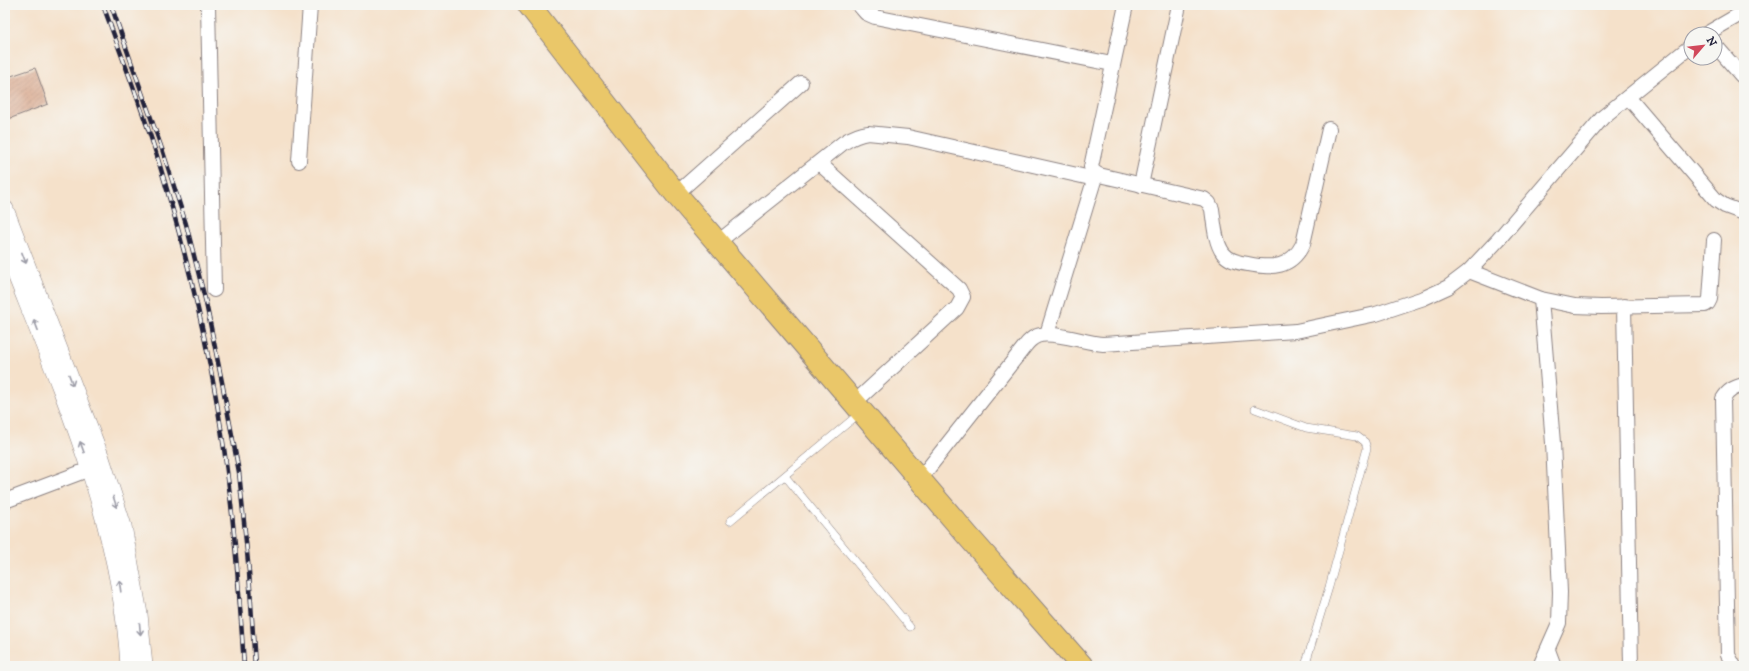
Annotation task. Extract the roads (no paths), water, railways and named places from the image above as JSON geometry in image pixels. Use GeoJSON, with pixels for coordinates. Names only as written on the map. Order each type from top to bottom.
{"type":"FeatureCollection","features":[{"type":"Feature","properties":{"kind":"main road"},"geometry":{"type":"LineString","coordinates":[[529,5],[676,194],[919,480],[1082,666]]}},
{"type":"Feature","properties":{"kind":"street"},"geometry":{"type":"LineString","coordinates":[[208,5],[214,290]]}},
{"type":"Feature","properties":{"kind":"street"},"geometry":{"type":"LineString","coordinates":[[299,161],[310,5]]}},
{"type":"Feature","properties":{"kind":"street"},"geometry":{"type":"LineString","coordinates":[[859,5],[866,13],[875,17],[1112,64]]}},
{"type":"Feature","properties":{"kind":"street"},"geometry":{"type":"LineString","coordinates":[[1047,334],[1095,176],[1090,162],[1126,5]]}},
{"type":"Feature","properties":{"kind":"street"},"geometry":{"type":"LineString","coordinates":[[1141,185],[1179,5]]}},
{"type":"Feature","properties":{"kind":"street"},"geometry":{"type":"LineString","coordinates":[[1720,26],[1744,12]]}},
{"type":"Feature","properties":{"kind":"street"},"geometry":{"type":"LineString","coordinates":[[919,480],[1024,346],[1038,336],[1047,334],[1089,343],[1103,344],[1296,331],[1376,314],[1424,298],[1448,287],[1469,271],[1498,240],[1603,117],[1683,53]]}},
{"type":"Feature","properties":{"kind":"street"},"geometry":{"type":"LineString","coordinates":[[1723,55],[1741,76],[1744,77]]}},
{"type":"Feature","properties":{"kind":"street"},"geometry":{"type":"LineString","coordinates":[[676,194],[801,83]]}},
{"type":"Feature","properties":{"kind":"street"},"geometry":{"type":"LineString","coordinates":[[1628,98],[1716,200],[1725,206],[1744,214]]}},
{"type":"Feature","properties":{"kind":"street"},"geometry":{"type":"LineString","coordinates":[[718,242],[851,138],[868,133],[908,138],[1204,199],[1209,203],[1212,209],[1220,248],[1224,255],[1230,260],[1263,267],[1281,266],[1300,251],[1303,244],[1329,129]]}},
{"type":"Feature","properties":{"kind":"street"},"geometry":{"type":"LineString","coordinates":[[819,163],[959,289],[963,297],[957,308],[858,407]]}},
{"type":"Feature","properties":{"kind":"street"},"geometry":{"type":"LineString","coordinates":[[5,209],[101,458],[123,526],[139,614],[144,666]]}},
{"type":"Feature","properties":{"kind":"street"},"geometry":{"type":"LineString","coordinates":[[1469,271],[1541,299],[1575,306],[1705,304],[1708,303],[1710,299],[1714,240]]}},
{"type":"Feature","properties":{"kind":"street"},"geometry":{"type":"LineString","coordinates":[[5,246],[98,492],[119,578],[130,666]]}},
{"type":"Feature","properties":{"kind":"street"},"geometry":{"type":"LineString","coordinates":[[1540,666],[1548,650],[1558,623],[1560,564],[1553,443],[1541,299]]}},
{"type":"Feature","properties":{"kind":"street"},"geometry":{"type":"LineString","coordinates":[[1624,306],[1627,666]]}},
{"type":"Feature","properties":{"kind":"street"},"geometry":{"type":"LineString","coordinates":[[1734,666],[1728,655],[1723,399],[1727,392],[1744,385]]}},
{"type":"Feature","properties":{"kind":"street"},"geometry":{"type":"LineString","coordinates":[[5,501],[90,469]]}},
{"type":"Feature","properties":{"kind":"street"},"geometry":{"type":"LineString","coordinates":[[1548,650],[1554,666]]}},
{"type":"Feature","properties":{"kind":"lane"},"geometry":{"type":"LineString","coordinates":[[730,521],[785,476],[858,407]]}},
{"type":"Feature","properties":{"kind":"lane"},"geometry":{"type":"LineString","coordinates":[[1256,409],[1306,428],[1357,436],[1366,442],[1367,448],[1329,587],[1305,666]]}},
{"type":"Feature","properties":{"kind":"lane"},"geometry":{"type":"LineString","coordinates":[[785,476],[910,627]]}},
{"type":"Feature","properties":{"kind":"railway"},"geometry":{"type":"LineString","coordinates":[[103,5],[138,99],[157,156],[180,235],[200,316],[223,438],[236,549],[244,666]]}},
{"type":"Feature","properties":{"kind":"railway"},"geometry":{"type":"LineString","coordinates":[[111,5],[163,152],[186,224],[206,303],[239,472],[249,572],[255,666]]}}]}
